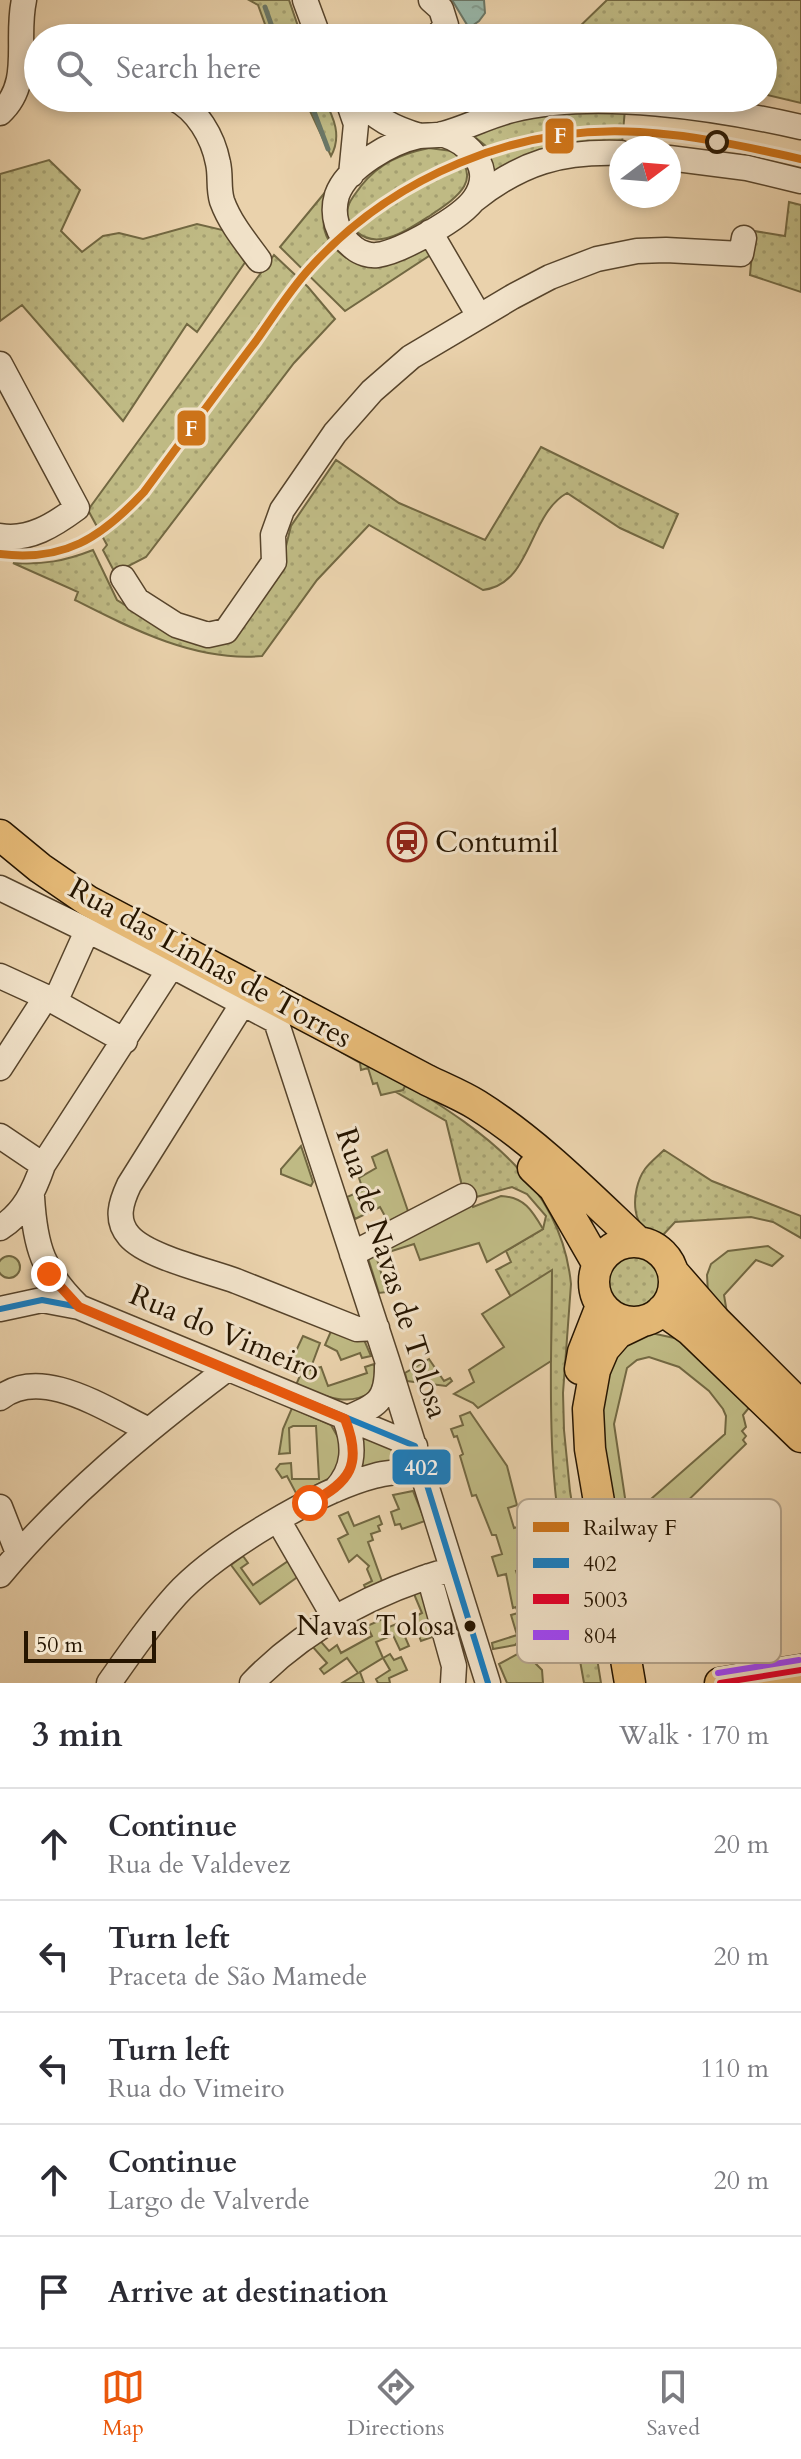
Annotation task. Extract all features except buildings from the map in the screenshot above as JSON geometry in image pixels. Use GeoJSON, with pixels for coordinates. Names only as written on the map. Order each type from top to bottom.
{"type":"FeatureCollection","features":[{"type":"Feature","properties":{"kind":"main road","name":"Rua das Linhas de Torres"},"geometry":{"type":"LineString","coordinates":[[0,835],[40,868],[88,901],[474,1103],[553,1162],[637,1241]]}},
{"type":"Feature","properties":{"kind":"main road","name":"Rua das Linhas de Torres"},"geometry":{"type":"LineString","coordinates":[[427,1080],[468,1110],[554,1188],[597,1263]]}},
{"type":"Feature","properties":{"kind":"main road"},"geometry":{"type":"LineString","coordinates":[[801,1406],[715,1320],[673,1272],[658,1249],[637,1241],[614,1246],[597,1263],[594,1290],[601,1306],[620,1320],[652,1316],[690,1330],[801,1437]]}},
{"type":"Feature","properties":{"kind":"main road"},"geometry":{"type":"LineString","coordinates":[[596,1499],[588,1409],[595,1370],[604,1349],[618,1333],[652,1316],[673,1293],[673,1272]]}},
{"type":"Feature","properties":{"kind":"main road"},"geometry":{"type":"LineString","coordinates":[[585,1499],[575,1454],[572,1413],[583,1352],[601,1306]]}},
{"type":"Feature","properties":{"kind":"main road"},"geometry":{"type":"LineString","coordinates":[[612,1663],[614,1683]]}},
{"type":"Feature","properties":{"kind":"main road"},"geometry":{"type":"LineString","coordinates":[[625,1663],[630,1683]]}},
{"type":"Feature","properties":{"kind":"main road"},"geometry":{"type":"LineString","coordinates":[[720,1683],[801,1670]]}},
{"type":"Feature","properties":{"kind":"street"},"geometry":{"type":"LineString","coordinates":[[24,0],[20,19],[24,43]]}},
{"type":"Feature","properties":{"kind":"street"},"geometry":{"type":"LineString","coordinates":[[305,0],[314,24]]}},
{"type":"Feature","properties":{"kind":"street"},"geometry":{"type":"LineString","coordinates":[[431,0],[441,9],[446,24]]}},
{"type":"Feature","properties":{"kind":"street"},"geometry":{"type":"LineString","coordinates":[[0,113],[24,86]]}},
{"type":"Feature","properties":{"kind":"street"},"geometry":{"type":"LineString","coordinates":[[191,112],[205,130],[218,163],[221,200],[233,224],[259,260]]}},
{"type":"Feature","properties":{"kind":"street"},"geometry":{"type":"LineString","coordinates":[[351,175],[356,124],[352,112]]}},
{"type":"Feature","properties":{"kind":"street"},"geometry":{"type":"LineString","coordinates":[[383,112],[389,127],[459,140],[475,156],[480,167],[482,185],[474,200]]}},
{"type":"Feature","properties":{"kind":"street"},"geometry":{"type":"LineString","coordinates":[[504,112],[402,141],[373,155],[340,188],[334,205],[335,223],[343,239],[356,251],[373,256],[390,252],[430,232],[493,185],[532,164],[586,152],[609,153]]}},
{"type":"Feature","properties":{"kind":"street"},"geometry":{"type":"LineString","coordinates":[[721,112],[801,127]]}},
{"type":"Feature","properties":{"kind":"street"},"geometry":{"type":"LineString","coordinates":[[681,160],[747,168],[801,181]]}},
{"type":"Feature","properties":{"kind":"street"},"geometry":{"type":"LineString","coordinates":[[430,232],[479,316]]}},
{"type":"Feature","properties":{"kind":"street"},"geometry":{"type":"LineString","coordinates":[[123,578],[137,600],[176,625],[208,635],[226,631],[274,562],[273,535],[282,510],[335,433],[372,391],[411,357],[550,277],[597,259],[637,251],[741,254],[744,238]]}},
{"type":"Feature","properties":{"kind":"street"},"geometry":{"type":"LineString","coordinates":[[0,364],[77,508],[27,536],[0,536]]}},
{"type":"Feature","properties":{"kind":"street"},"geometry":{"type":"LineString","coordinates":[[0,888],[169,970],[180,970],[243,1003],[129,1185],[121,1202],[120,1218],[129,1236],[148,1250],[357,1329],[377,1328]]}},
{"type":"Feature","properties":{"kind":"street"},"geometry":{"type":"LineString","coordinates":[[0,1068],[50,999],[87,931]]}},
{"type":"Feature","properties":{"kind":"street"},"geometry":{"type":"LineString","coordinates":[[79,1307],[59,1288],[42,1258],[34,1233],[32,1197],[43,1165],[169,970]]}},
{"type":"Feature","properties":{"kind":"street"},"geometry":{"type":"LineString","coordinates":[[0,976],[50,999],[125,1041]]}},
{"type":"Feature","properties":{"kind":"street","name":"Rua de Navas de Tolosa"},"geometry":{"type":"LineString","coordinates":[[243,1003],[276,1021],[415,1446],[440,1573],[488,1683]]}},
{"type":"Feature","properties":{"kind":"street"},"geometry":{"type":"LineString","coordinates":[[0,1136],[43,1165]]}},
{"type":"Feature","properties":{"kind":"street"},"geometry":{"type":"LineString","coordinates":[[352,1254],[464,1196]]}},
{"type":"Feature","properties":{"kind":"street"},"geometry":{"type":"LineString","coordinates":[[0,1228],[32,1197]]}},
{"type":"Feature","properties":{"kind":"street"},"geometry":{"type":"LineString","coordinates":[[0,1309],[42,1300],[79,1307]]}},
{"type":"Feature","properties":{"kind":"street","name":"Rua do Vimeiro"},"geometry":{"type":"LineString","coordinates":[[79,1307],[415,1446]]}},
{"type":"Feature","properties":{"kind":"street"},"geometry":{"type":"LineString","coordinates":[[335,1490],[351,1469],[351,1440],[345,1419],[382,1398],[386,1390],[387,1360]]}},
{"type":"Feature","properties":{"kind":"street"},"geometry":{"type":"LineString","coordinates":[[0,1575],[80,1491],[147,1429],[227,1369]]}},
{"type":"Feature","properties":{"kind":"street"},"geometry":{"type":"LineString","coordinates":[[0,1398],[9,1391],[44,1384],[147,1429]]}},
{"type":"Feature","properties":{"kind":"street"},"geometry":{"type":"LineString","coordinates":[[109,1683],[178,1593],[235,1547],[335,1490],[376,1476],[422,1470]]}},
{"type":"Feature","properties":{"kind":"street"},"geometry":{"type":"LineString","coordinates":[[0,1507],[18,1553]]}},
{"type":"Feature","properties":{"kind":"street"},"geometry":{"type":"LineString","coordinates":[[278,1520],[334,1617]]}},
{"type":"Feature","properties":{"kind":"street"},"geometry":{"type":"LineString","coordinates":[[262,1680],[293,1645],[334,1617],[360,1603],[440,1573],[454,1666],[453,1683]]}},
{"type":"Feature","properties":{"kind":"shaded area"},"geometry":{"type":"Polygon","coordinates":[[[249,0],[289,0],[297,24],[265,24],[258,5],[249,0]]]}},
{"type":"Feature","properties":{"kind":"shaded area"},"geometry":{"type":"Polygon","coordinates":[[[607,0],[801,0],[801,103],[777,97],[777,24],[582,24],[607,0]]]}},
{"type":"Feature","properties":{"kind":"shaded area"},"geometry":{"type":"Polygon","coordinates":[[[311,112],[330,112],[334,120],[336,141],[331,156],[311,112]]]}},
{"type":"Feature","properties":{"kind":"shaded area"},"geometry":{"type":"Polygon","coordinates":[[[625,112],[623,136],[609,136],[609,142],[555,147],[494,172],[486,146],[471,134],[518,118],[625,112]]]}},
{"type":"Feature","properties":{"kind":"shaded area"},"geometry":{"type":"Polygon","coordinates":[[[429,148],[452,151],[462,161],[467,170],[467,179],[458,195],[394,236],[375,239],[356,232],[347,214],[352,198],[361,186],[375,171],[391,161],[429,148]]]}},
{"type":"Feature","properties":{"kind":"shaded area"},"geometry":{"type":"Polygon","coordinates":[[[49,160],[80,190],[61,231],[82,252],[103,236],[119,233],[143,239],[197,224],[231,232],[246,261],[197,332],[187,324],[123,421],[22,305],[0,321],[0,174],[49,160]]]}},
{"type":"Feature","properties":{"kind":"shaded area"},"geometry":{"type":"Polygon","coordinates":[[[341,173],[325,209],[324,221],[325,232],[338,252],[352,261],[419,250],[432,254],[345,311],[280,247],[341,173]]]}},
{"type":"Feature","properties":{"kind":"shaded area"},"geometry":{"type":"Polygon","coordinates":[[[789,202],[801,205],[801,292],[750,275],[754,231],[785,236],[789,202]]]}},
{"type":"Feature","properties":{"kind":"shaded area"},"geometry":{"type":"Polygon","coordinates":[[[274,255],[308,287],[335,319],[294,363],[146,557],[115,573],[103,550],[107,545],[88,510],[274,255]]]}},
{"type":"Feature","properties":{"kind":"shaded area"},"geometry":{"type":"Polygon","coordinates":[[[541,447],[678,514],[663,548],[620,528],[567,493],[554,503],[544,517],[511,575],[499,585],[483,590],[369,525],[317,580],[262,656],[237,657],[189,649],[142,632],[75,600],[78,592],[13,563],[54,561],[93,550],[117,600],[171,633],[202,643],[281,566],[291,526],[336,460],[399,503],[485,540],[541,447]]]}},
{"type":"Feature","properties":{"kind":"shaded area"},"geometry":{"type":"Polygon","coordinates":[[[343,1048],[406,1084],[403,1090],[381,1095],[377,1083],[373,1084],[368,1068],[361,1070],[360,1063],[341,1052],[343,1048]]]}},
{"type":"Feature","properties":{"kind":"shaded area"},"geometry":{"type":"Polygon","coordinates":[[[406,1084],[464,1121],[490,1142],[535,1189],[552,1217],[564,1249],[571,1284],[563,1393],[571,1499],[556,1499],[551,1391],[552,1271],[511,1297],[496,1270],[511,1262],[506,1251],[543,1229],[546,1216],[527,1194],[512,1187],[469,1199],[463,1190],[446,1121],[396,1092],[403,1090],[406,1084]]]}},
{"type":"Feature","properties":{"kind":"shaded area"},"geometry":{"type":"Polygon","coordinates":[[[301,1146],[313,1182],[311,1186],[281,1174],[281,1169],[301,1146]]]}},
{"type":"Feature","properties":{"kind":"shaded area"},"geometry":{"type":"Polygon","coordinates":[[[387,1150],[410,1217],[391,1227],[380,1207],[355,1219],[347,1197],[363,1190],[359,1178],[376,1168],[372,1157],[387,1150]]]}},
{"type":"Feature","properties":{"kind":"shaded area"},"geometry":{"type":"Polygon","coordinates":[[[664,1150],[712,1181],[801,1216],[801,1238],[773,1222],[751,1217],[675,1222],[663,1235],[652,1234],[638,1221],[635,1200],[645,1169],[664,1150]]]}},
{"type":"Feature","properties":{"kind":"shaded area"},"geometry":{"type":"Polygon","coordinates":[[[501,1196],[516,1199],[526,1206],[543,1229],[487,1262],[479,1243],[420,1260],[414,1244],[376,1256],[387,1292],[379,1293],[367,1255],[469,1199],[473,1207],[501,1196]]]}},
{"type":"Feature","properties":{"kind":"shaded area"},"geometry":{"type":"Polygon","coordinates":[[[768,1246],[783,1256],[772,1266],[756,1260],[724,1295],[727,1313],[708,1293],[707,1275],[711,1264],[728,1251],[768,1246]]]}},
{"type":"Feature","properties":{"kind":"shaded area"},"geometry":{"type":"Polygon","coordinates":[[[634,1251],[646,1253],[656,1260],[663,1270],[663,1294],[656,1304],[646,1311],[634,1313],[622,1311],[612,1304],[605,1294],[603,1282],[605,1270],[612,1260],[622,1253],[634,1251]]]}},
{"type":"Feature","properties":{"kind":"shaded area"},"geometry":{"type":"Polygon","coordinates":[[[9,1256],[19,1263],[17,1275],[9,1278],[1,1275],[1,1259],[9,1256]]]}},
{"type":"Feature","properties":{"kind":"shaded area"},"geometry":{"type":"Polygon","coordinates":[[[552,1270],[551,1361],[478,1408],[454,1394],[474,1382],[469,1370],[504,1347],[482,1314],[552,1270]]]}},
{"type":"Feature","properties":{"kind":"shaded area"},"geometry":{"type":"Polygon","coordinates":[[[332,1329],[362,1335],[371,1356],[362,1358],[360,1353],[341,1360],[337,1351],[325,1345],[332,1329]]]}},
{"type":"Feature","properties":{"kind":"shaded area"},"geometry":{"type":"Polygon","coordinates":[[[651,1333],[679,1339],[752,1404],[743,1415],[746,1427],[742,1431],[746,1444],[690,1499],[651,1499],[725,1434],[726,1416],[709,1391],[679,1367],[649,1357],[637,1360],[627,1368],[614,1424],[625,1499],[612,1499],[605,1455],[604,1391],[612,1364],[627,1344],[651,1333]]]}},
{"type":"Feature","properties":{"kind":"shaded area"},"geometry":{"type":"Polygon","coordinates":[[[303,1336],[320,1343],[310,1370],[321,1367],[328,1386],[367,1373],[365,1367],[374,1364],[377,1375],[372,1392],[362,1397],[343,1399],[296,1385],[302,1371],[289,1366],[303,1336]]]}},
{"type":"Feature","properties":{"kind":"shaded area"},"geometry":{"type":"Polygon","coordinates":[[[429,1359],[444,1381],[450,1378],[452,1381],[446,1386],[407,1381],[405,1373],[429,1359]]]}},
{"type":"Feature","properties":{"kind":"shaded area"},"geometry":{"type":"Polygon","coordinates":[[[292,1408],[331,1425],[339,1439],[341,1458],[332,1477],[297,1495],[287,1476],[282,1478],[276,1469],[280,1464],[291,1463],[292,1479],[319,1479],[316,1426],[289,1428],[290,1453],[279,1454],[283,1429],[292,1408]]]}},
{"type":"Feature","properties":{"kind":"shaded area"},"geometry":{"type":"Polygon","coordinates":[[[470,1412],[507,1466],[517,1505],[508,1508],[514,1528],[517,1527],[517,1610],[513,1608],[506,1574],[498,1576],[492,1557],[502,1554],[496,1535],[492,1535],[476,1495],[472,1496],[460,1456],[463,1454],[451,1429],[463,1425],[460,1416],[470,1412]]]}},
{"type":"Feature","properties":{"kind":"shaded area"},"geometry":{"type":"Polygon","coordinates":[[[361,1436],[398,1450],[397,1459],[361,1473],[361,1436]]]}},
{"type":"Feature","properties":{"kind":"shaded area"},"geometry":{"type":"Polygon","coordinates":[[[413,1491],[425,1521],[402,1529],[400,1524],[395,1525],[391,1512],[399,1509],[393,1495],[413,1491]]]}},
{"type":"Feature","properties":{"kind":"shaded area"},"geometry":{"type":"Polygon","coordinates":[[[348,1512],[354,1526],[379,1516],[382,1524],[378,1526],[380,1531],[371,1534],[373,1540],[368,1542],[383,1584],[367,1592],[364,1585],[372,1581],[367,1569],[369,1566],[357,1555],[349,1562],[338,1539],[348,1534],[339,1516],[348,1512]]]}},
{"type":"Feature","properties":{"kind":"shaded area"},"geometry":{"type":"Polygon","coordinates":[[[243,1556],[248,1563],[241,1568],[253,1585],[294,1557],[303,1573],[260,1604],[231,1565],[243,1556]]]}},
{"type":"Feature","properties":{"kind":"shaded area"},"geometry":{"type":"Polygon","coordinates":[[[423,1587],[441,1634],[421,1641],[412,1618],[422,1613],[414,1594],[423,1587]]]}},
{"type":"Feature","properties":{"kind":"shaded area"},"geometry":{"type":"Polygon","coordinates":[[[517,1613],[517,1635],[511,1615],[517,1613]]]}},
{"type":"Feature","properties":{"kind":"shaded area"},"geometry":{"type":"Polygon","coordinates":[[[385,1618],[389,1627],[399,1623],[409,1646],[400,1650],[393,1635],[376,1642],[383,1658],[360,1672],[364,1683],[342,1683],[358,1673],[347,1658],[324,1674],[320,1669],[327,1663],[313,1647],[307,1651],[304,1647],[317,1637],[329,1651],[337,1645],[341,1653],[372,1636],[367,1626],[385,1618]]]}},
{"type":"Feature","properties":{"kind":"shaded area"},"geometry":{"type":"Polygon","coordinates":[[[517,1635],[515,1645],[493,1649],[492,1643],[517,1635]]]}},
{"type":"Feature","properties":{"kind":"shaded area"},"geometry":{"type":"Polygon","coordinates":[[[390,1654],[394,1660],[401,1657],[407,1670],[389,1678],[390,1683],[378,1683],[376,1679],[390,1670],[383,1658],[390,1654]]]}},
{"type":"Feature","properties":{"kind":"shaded area"},"geometry":{"type":"Polygon","coordinates":[[[517,1654],[517,1663],[535,1663],[542,1670],[543,1683],[507,1683],[499,1664],[517,1654]]]}},
{"type":"Feature","properties":{"kind":"shaded area"},"geometry":{"type":"Polygon","coordinates":[[[580,1663],[598,1663],[601,1683],[584,1683],[580,1663]]]}},
{"type":"Feature","properties":{"kind":"water"},"geometry":{"type":"Polygon","coordinates":[[[452,0],[484,0],[485,13],[475,24],[467,24],[452,0]]]}},
{"type":"Feature","properties":{"kind":"waterway"},"geometry":{"type":"LineString","coordinates":[[265,7],[271,24]]}},
{"type":"Feature","properties":{"kind":"waterway"},"geometry":{"type":"LineString","coordinates":[[314,112],[328,149]]}},
{"type":"Feature","properties":{"kind":"rail line","name":"F"},"geometry":{"type":"LineString","coordinates":[[0,554],[23,556],[62,550],[96,534],[128,508],[144,492],[310,268],[379,207],[418,183],[460,163],[503,148],[548,137],[594,132],[680,136],[801,159]]}},
{"type":"Feature","properties":{"kind":"transit line","name":"402"},"geometry":{"type":"LineString","coordinates":[[0,1309],[42,1300],[79,1307],[415,1446],[488,1683]]}},
{"type":"Feature","properties":{"kind":"transit line","name":"804"},"geometry":{"type":"LineString","coordinates":[[781,1663],[799,1660]]}},
{"type":"Feature","properties":{"kind":"transit line","name":"804"},"geometry":{"type":"LineString","coordinates":[[718,1673],[780,1663]]}},
{"type":"Feature","properties":{"kind":"transit line","name":"5003"},"geometry":{"type":"LineString","coordinates":[[720,1683],[801,1670]]}},
{"type":"Feature","properties":{"kind":"place","name":"Contumil"},"geometry":{"type":"Point","coordinates":[407,842]}},
{"type":"Feature","properties":{"kind":"place","name":"Navas Tolosa"},"geometry":{"type":"Point","coordinates":[470,1626]}},
{"type":"Feature","properties":{"kind":"route"},"geometry":{"type":"LineString","coordinates":[[49,1274],[79,1307],[345,1419],[351,1440],[351,1469],[335,1490],[310,1503]]}}]}
